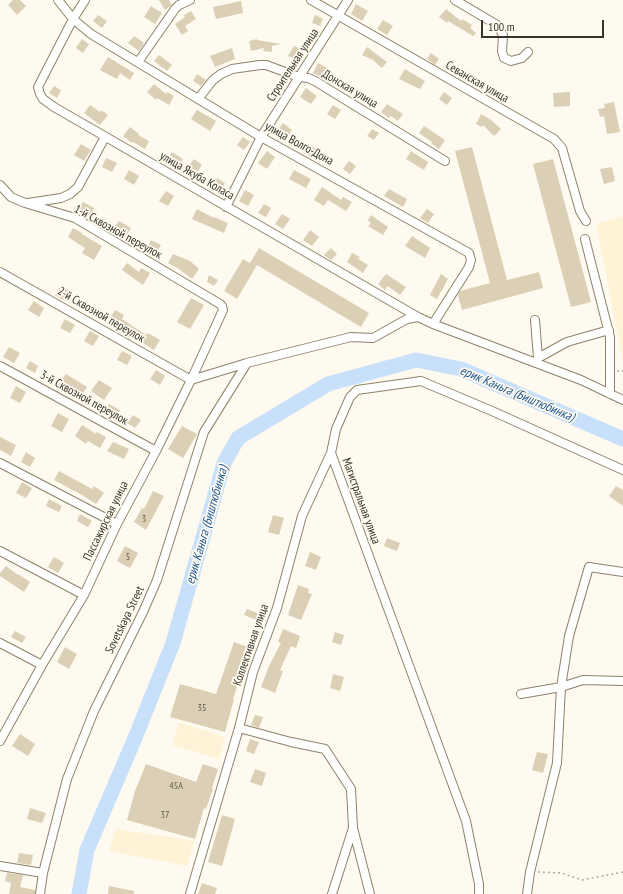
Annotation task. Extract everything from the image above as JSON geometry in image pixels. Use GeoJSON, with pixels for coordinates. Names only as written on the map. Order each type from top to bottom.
{"type":"FeatureCollection","features":[{"type":"Feature","properties":{"kind":"street","name":"улица Волго-Дона"},"geometry":{"type":"LineString","coordinates":[[58,0],[73,18],[91,34],[262,137],[469,253],[470,267],[433,324]]}},
{"type":"Feature","properties":{"kind":"street"},"geometry":{"type":"LineString","coordinates":[[73,18],[85,0]]}},
{"type":"Feature","properties":{"kind":"street"},"geometry":{"type":"LineString","coordinates":[[138,62],[175,9],[179,5],[190,0]]}},
{"type":"Feature","properties":{"kind":"street","name":"Севанская улица"},"geometry":{"type":"LineString","coordinates":[[311,0],[338,17],[554,139],[562,148],[580,211],[586,221]]}},
{"type":"Feature","properties":{"kind":"street","name":"Строительная улица"},"geometry":{"type":"LineString","coordinates":[[226,207],[262,137],[348,0]]}},
{"type":"Feature","properties":{"kind":"street"},"geometry":{"type":"LineString","coordinates":[[455,0],[497,26],[503,35],[502,51],[504,58],[511,62],[522,58],[528,52]]}},
{"type":"Feature","properties":{"kind":"street","name":"улица Якуба Коласа"},"geometry":{"type":"LineString","coordinates":[[73,18],[38,87],[40,94],[48,104],[418,317],[433,324],[538,361],[623,400]]}},
{"type":"Feature","properties":{"kind":"street","name":"Донская улица"},"geometry":{"type":"LineString","coordinates":[[198,99],[213,80],[221,74],[232,69],[266,65],[315,81],[445,161]]}},
{"type":"Feature","properties":{"kind":"street"},"geometry":{"type":"LineString","coordinates":[[25,203],[61,198],[70,194],[78,187],[105,137]]}},
{"type":"Feature","properties":{"kind":"street","name":"1-й Сквозной переулок"},"geometry":{"type":"LineString","coordinates":[[0,185],[12,197],[25,203],[75,218],[222,306]]}},
{"type":"Feature","properties":{"kind":"street"},"geometry":{"type":"LineString","coordinates":[[585,239],[609,330],[610,394]]}},
{"type":"Feature","properties":{"kind":"street","name":"2-й Сквозной переулок"},"geometry":{"type":"LineString","coordinates":[[0,272],[191,380]]}},
{"type":"Feature","properties":{"kind":"street","name":"Пассажирская улица"},"geometry":{"type":"LineString","coordinates":[[0,741],[42,665],[84,595],[117,524],[191,380],[223,310],[222,306]]}},
{"type":"Feature","properties":{"kind":"street"},"geometry":{"type":"LineString","coordinates":[[191,380],[247,363],[351,337],[373,338],[407,319],[418,317]]}},
{"type":"Feature","properties":{"kind":"street"},"geometry":{"type":"LineString","coordinates":[[535,320],[538,361],[567,342],[609,330]]}},
{"type":"Feature","properties":{"kind":"street","name":"Sovetskaya Street"},"geometry":{"type":"LineString","coordinates":[[40,894],[43,873],[67,778],[94,711],[143,612],[157,580],[204,432],[247,363]]}},
{"type":"Feature","properties":{"kind":"street","name":"3-й Сквозной переулок"},"geometry":{"type":"LineString","coordinates":[[0,366],[156,450]]}},
{"type":"Feature","properties":{"kind":"street","name":"Магистральная улица"},"geometry":{"type":"LineString","coordinates":[[479,894],[479,884],[466,821],[331,454],[336,428],[353,392],[360,389],[417,381],[425,382],[623,470]]}},
{"type":"Feature","properties":{"kind":"street","name":"Коллективная улица"},"geometry":{"type":"LineString","coordinates":[[190,894],[239,728],[252,672],[277,608],[302,516],[331,454]]}},
{"type":"Feature","properties":{"kind":"street"},"geometry":{"type":"LineString","coordinates":[[0,463],[117,524]]}},
{"type":"Feature","properties":{"kind":"street"},"geometry":{"type":"LineString","coordinates":[[0,551],[84,595]]}},
{"type":"Feature","properties":{"kind":"street"},"geometry":{"type":"LineString","coordinates":[[527,894],[530,872],[557,763],[561,687],[569,636],[589,567],[623,572]]}},
{"type":"Feature","properties":{"kind":"street"},"geometry":{"type":"LineString","coordinates":[[0,643],[42,665]]}},
{"type":"Feature","properties":{"kind":"street"},"geometry":{"type":"LineString","coordinates":[[521,694],[561,687],[583,680],[623,681]]}},
{"type":"Feature","properties":{"kind":"street"},"geometry":{"type":"LineString","coordinates":[[239,728],[291,742],[326,748],[351,789],[353,828],[370,894]]}},
{"type":"Feature","properties":{"kind":"street"},"geometry":{"type":"LineString","coordinates":[[332,894],[353,828]]}},
{"type":"Feature","properties":{"kind":"street"},"geometry":{"type":"LineString","coordinates":[[0,866],[43,873]]}},
{"type":"Feature","properties":{"kind":"path"},"geometry":{"type":"LineString","coordinates":[[530,872],[561,873],[582,880],[623,872]]}},
{"type":"Feature","properties":{"kind":"shaded area"},"geometry":{"type":"Polygon","coordinates":[[[623,216],[623,361],[596,224],[623,216]]]}},
{"type":"Feature","properties":{"kind":"shaded area"},"geometry":{"type":"Polygon","coordinates":[[[179,722],[225,737],[219,759],[172,745],[179,722]]]}},
{"type":"Feature","properties":{"kind":"shaded area"},"geometry":{"type":"Polygon","coordinates":[[[116,829],[195,841],[187,866],[109,851],[116,829]]]}},
{"type":"Feature","properties":{"kind":"building"},"geometry":{"type":"Polygon","coordinates":[[[13,0],[20,0],[26,6],[17,15],[8,5],[13,0]]]}},
{"type":"Feature","properties":{"kind":"building"},"geometry":{"type":"Polygon","coordinates":[[[159,0],[169,0],[172,5],[165,10],[159,0]]]}},
{"type":"Feature","properties":{"kind":"building"},"geometry":{"type":"Polygon","coordinates":[[[241,1],[243,13],[216,19],[213,7],[241,1]]]}},
{"type":"Feature","properties":{"kind":"building"},"geometry":{"type":"Polygon","coordinates":[[[356,4],[368,11],[362,21],[351,14],[356,4]]]}},
{"type":"Feature","properties":{"kind":"building"},"geometry":{"type":"Polygon","coordinates":[[[151,6],[162,13],[155,24],[144,17],[151,6]]]}},
{"type":"Feature","properties":{"kind":"building"},"geometry":{"type":"Polygon","coordinates":[[[446,9],[461,21],[462,19],[472,25],[470,28],[476,33],[473,36],[448,21],[447,23],[439,17],[446,9]]]}},
{"type":"Feature","properties":{"kind":"building"},"geometry":{"type":"Polygon","coordinates":[[[191,11],[196,19],[185,26],[188,31],[182,35],[175,24],[185,17],[184,15],[191,11]]]}},
{"type":"Feature","properties":{"kind":"building"},"geometry":{"type":"Polygon","coordinates":[[[98,15],[107,21],[102,28],[93,21],[98,15]]]}},
{"type":"Feature","properties":{"kind":"building"},"geometry":{"type":"Polygon","coordinates":[[[315,15],[323,19],[320,26],[312,23],[315,15]]]}},
{"type":"Feature","properties":{"kind":"building"},"geometry":{"type":"Polygon","coordinates":[[[383,20],[393,26],[387,35],[377,29],[383,20]]]}},
{"type":"Feature","properties":{"kind":"building"},"geometry":{"type":"Polygon","coordinates":[[[134,36],[144,43],[139,51],[128,43],[134,36]]]}},
{"type":"Feature","properties":{"kind":"building"},"geometry":{"type":"Polygon","coordinates":[[[82,39],[89,44],[83,53],[76,48],[82,39]]]}},
{"type":"Feature","properties":{"kind":"building"},"geometry":{"type":"Polygon","coordinates":[[[257,39],[281,44],[272,46],[272,52],[263,51],[264,48],[251,51],[249,41],[257,39]]]}},
{"type":"Feature","properties":{"kind":"building"},"geometry":{"type":"Polygon","coordinates":[[[294,46],[303,50],[297,60],[288,56],[294,46]]]}},
{"type":"Feature","properties":{"kind":"building"},"geometry":{"type":"Polygon","coordinates":[[[367,47],[387,62],[382,68],[373,60],[362,55],[367,47]]]}},
{"type":"Feature","properties":{"kind":"building"},"geometry":{"type":"Polygon","coordinates":[[[232,48],[235,59],[215,67],[210,56],[232,48]]]}},
{"type":"Feature","properties":{"kind":"building"},"geometry":{"type":"Polygon","coordinates":[[[431,53],[439,59],[435,65],[427,59],[431,53]]]}},
{"type":"Feature","properties":{"kind":"building"},"geometry":{"type":"Polygon","coordinates":[[[159,55],[172,65],[167,71],[154,61],[159,55]]]}},
{"type":"Feature","properties":{"kind":"building"},"geometry":{"type":"Polygon","coordinates":[[[108,57],[134,73],[130,80],[120,73],[117,79],[100,70],[108,57]]]}},
{"type":"Feature","properties":{"kind":"building"},"geometry":{"type":"Polygon","coordinates":[[[318,63],[329,69],[324,78],[313,73],[318,63]]]}},
{"type":"Feature","properties":{"kind":"building"},"geometry":{"type":"Polygon","coordinates":[[[405,69],[425,81],[420,89],[399,79],[405,69]]]}},
{"type":"Feature","properties":{"kind":"building"},"geometry":{"type":"Polygon","coordinates":[[[463,69],[472,74],[467,81],[459,77],[463,69]]]}},
{"type":"Feature","properties":{"kind":"building"},"geometry":{"type":"Polygon","coordinates":[[[197,74],[206,80],[201,86],[193,81],[197,74]]]}},
{"type":"Feature","properties":{"kind":"building"},"geometry":{"type":"Polygon","coordinates":[[[345,82],[354,88],[350,93],[341,87],[345,82]]]}},
{"type":"Feature","properties":{"kind":"building"},"geometry":{"type":"Polygon","coordinates":[[[154,84],[166,94],[167,92],[174,96],[169,105],[157,98],[156,100],[147,92],[154,84]]]}},
{"type":"Feature","properties":{"kind":"building"},"geometry":{"type":"Polygon","coordinates":[[[54,86],[61,90],[57,98],[49,93],[54,86]]]}},
{"type":"Feature","properties":{"kind":"building"},"geometry":{"type":"Polygon","coordinates":[[[306,88],[317,96],[311,104],[300,97],[306,88]]]}},
{"type":"Feature","properties":{"kind":"building"},"geometry":{"type":"Polygon","coordinates":[[[358,89],[363,93],[358,99],[354,95],[358,89]]]}},
{"type":"Feature","properties":{"kind":"building"},"geometry":{"type":"Polygon","coordinates":[[[444,92],[452,98],[447,105],[439,99],[444,92]]]}},
{"type":"Feature","properties":{"kind":"building"},"geometry":{"type":"Polygon","coordinates":[[[570,92],[570,106],[554,107],[553,93],[570,92]]]}},
{"type":"Feature","properties":{"kind":"building"},"geometry":{"type":"Polygon","coordinates":[[[614,102],[620,132],[607,134],[604,116],[600,117],[598,109],[605,108],[604,104],[614,102]]]}},
{"type":"Feature","properties":{"kind":"building"},"geometry":{"type":"Polygon","coordinates":[[[387,104],[403,114],[398,121],[391,116],[389,118],[381,112],[387,104]]]}},
{"type":"Feature","properties":{"kind":"building"},"geometry":{"type":"Polygon","coordinates":[[[90,105],[100,112],[101,110],[108,115],[100,125],[84,113],[90,105]]]}},
{"type":"Feature","properties":{"kind":"building"},"geometry":{"type":"Polygon","coordinates":[[[333,105],[341,110],[335,119],[327,114],[333,105]]]}},
{"type":"Feature","properties":{"kind":"building"},"geometry":{"type":"Polygon","coordinates":[[[197,110],[216,121],[210,131],[191,119],[197,110]]]}},
{"type":"Feature","properties":{"kind":"building"},"geometry":{"type":"Polygon","coordinates":[[[481,114],[501,129],[494,136],[483,125],[482,127],[476,124],[481,114]]]}},
{"type":"Feature","properties":{"kind":"building"},"geometry":{"type":"Polygon","coordinates":[[[283,123],[292,130],[286,139],[276,132],[283,123]]]}},
{"type":"Feature","properties":{"kind":"building"},"geometry":{"type":"Polygon","coordinates":[[[424,126],[445,140],[439,149],[419,133],[424,126]]]}},
{"type":"Feature","properties":{"kind":"building"},"geometry":{"type":"Polygon","coordinates":[[[130,127],[139,134],[138,135],[149,141],[145,149],[133,142],[132,143],[123,136],[130,127]]]}},
{"type":"Feature","properties":{"kind":"building"},"geometry":{"type":"Polygon","coordinates":[[[372,129],[379,133],[374,140],[367,136],[372,129]]]}},
{"type":"Feature","properties":{"kind":"building"},"geometry":{"type":"Polygon","coordinates":[[[243,137],[250,142],[244,150],[237,145],[243,137]]]}},
{"type":"Feature","properties":{"kind":"building"},"geometry":{"type":"Polygon","coordinates":[[[305,142],[316,149],[311,157],[300,149],[305,142]]]}},
{"type":"Feature","properties":{"kind":"building"},"geometry":{"type":"Polygon","coordinates":[[[81,144],[91,150],[84,161],[74,155],[81,144]]]}},
{"type":"Feature","properties":{"kind":"building"},"geometry":{"type":"Polygon","coordinates":[[[472,147],[507,280],[539,272],[543,288],[462,310],[458,295],[460,291],[490,283],[455,151],[472,147]]]}},
{"type":"Feature","properties":{"kind":"building"},"geometry":{"type":"Polygon","coordinates":[[[267,151],[275,157],[267,169],[258,163],[267,151]]]}},
{"type":"Feature","properties":{"kind":"building"},"geometry":{"type":"Polygon","coordinates":[[[411,151],[428,162],[424,170],[406,159],[411,151]]]}},
{"type":"Feature","properties":{"kind":"building"},"geometry":{"type":"Polygon","coordinates":[[[172,152],[183,159],[177,167],[167,159],[172,152]]]}},
{"type":"Feature","properties":{"kind":"building"},"geometry":{"type":"Polygon","coordinates":[[[106,158],[117,163],[112,172],[102,167],[106,158]]]}},
{"type":"Feature","properties":{"kind":"building"},"geometry":{"type":"Polygon","coordinates":[[[194,159],[202,165],[196,174],[187,169],[194,159]]]}},
{"type":"Feature","properties":{"kind":"building"},"geometry":{"type":"Polygon","coordinates":[[[553,159],[591,302],[571,307],[533,164],[553,159]]]}},
{"type":"Feature","properties":{"kind":"building"},"geometry":{"type":"Polygon","coordinates":[[[349,161],[356,166],[350,174],[343,169],[349,161]]]}},
{"type":"Feature","properties":{"kind":"building"},"geometry":{"type":"Polygon","coordinates":[[[612,167],[615,181],[604,184],[600,169],[612,167]]]}},
{"type":"Feature","properties":{"kind":"building"},"geometry":{"type":"Polygon","coordinates":[[[129,170],[139,176],[134,185],[124,179],[129,170]]]}},
{"type":"Feature","properties":{"kind":"building"},"geometry":{"type":"Polygon","coordinates":[[[294,170],[311,179],[306,188],[289,179],[294,170]]]}},
{"type":"Feature","properties":{"kind":"building"},"geometry":{"type":"Polygon","coordinates":[[[217,178],[225,183],[221,190],[213,186],[217,178]]]}},
{"type":"Feature","properties":{"kind":"building"},"geometry":{"type":"Polygon","coordinates":[[[322,187],[341,200],[343,197],[352,202],[346,211],[328,200],[324,206],[314,200],[322,187]]]}},
{"type":"Feature","properties":{"kind":"building"},"geometry":{"type":"Polygon","coordinates":[[[389,189],[407,199],[403,207],[384,196],[389,189]]]}},
{"type":"Feature","properties":{"kind":"building"},"geometry":{"type":"Polygon","coordinates":[[[245,190],[254,195],[248,206],[239,201],[245,190]]]}},
{"type":"Feature","properties":{"kind":"building"},"geometry":{"type":"Polygon","coordinates":[[[166,191],[174,196],[168,206],[159,201],[166,191]]]}},
{"type":"Feature","properties":{"kind":"building"},"geometry":{"type":"Polygon","coordinates":[[[83,202],[94,208],[91,216],[79,210],[83,202]]]}},
{"type":"Feature","properties":{"kind":"building"},"geometry":{"type":"Polygon","coordinates":[[[264,204],[271,208],[266,217],[258,213],[264,204]]]}},
{"type":"Feature","properties":{"kind":"building"},"geometry":{"type":"Polygon","coordinates":[[[197,209],[214,218],[228,223],[224,233],[192,219],[197,209]]]}},
{"type":"Feature","properties":{"kind":"building"},"geometry":{"type":"Polygon","coordinates":[[[427,209],[434,214],[428,223],[420,218],[427,209]]]}},
{"type":"Feature","properties":{"kind":"building"},"geometry":{"type":"Polygon","coordinates":[[[282,214],[290,219],[283,229],[275,224],[282,214]]]}},
{"type":"Feature","properties":{"kind":"building"},"geometry":{"type":"Polygon","coordinates":[[[371,215],[388,227],[383,235],[368,226],[371,223],[368,220],[371,215]]]}},
{"type":"Feature","properties":{"kind":"building"},"geometry":{"type":"Polygon","coordinates":[[[119,221],[131,228],[124,239],[112,231],[119,221]]]}},
{"type":"Feature","properties":{"kind":"building"},"geometry":{"type":"Polygon","coordinates":[[[73,228],[102,246],[94,260],[82,253],[85,248],[68,237],[73,228]]]}},
{"type":"Feature","properties":{"kind":"building"},"geometry":{"type":"Polygon","coordinates":[[[310,230],[319,237],[312,246],[303,240],[310,230]]]}},
{"type":"Feature","properties":{"kind":"building"},"geometry":{"type":"Polygon","coordinates":[[[412,236],[430,248],[425,258],[405,246],[412,236]]]}},
{"type":"Feature","properties":{"kind":"building"},"geometry":{"type":"Polygon","coordinates":[[[151,240],[161,245],[155,256],[146,250],[151,240]]]}},
{"type":"Feature","properties":{"kind":"building"},"geometry":{"type":"Polygon","coordinates":[[[259,248],[369,313],[361,327],[257,265],[237,299],[224,291],[243,259],[250,263],[259,248]]]}},
{"type":"Feature","properties":{"kind":"building"},"geometry":{"type":"Polygon","coordinates":[[[331,248],[337,254],[331,260],[324,255],[331,248]]]}},
{"type":"Feature","properties":{"kind":"building"},"geometry":{"type":"Polygon","coordinates":[[[352,253],[360,257],[358,259],[368,265],[363,273],[347,262],[352,253]]]}},
{"type":"Feature","properties":{"kind":"building"},"geometry":{"type":"Polygon","coordinates":[[[173,254],[190,261],[199,269],[192,279],[168,263],[173,254]]]}},
{"type":"Feature","properties":{"kind":"building"},"geometry":{"type":"Polygon","coordinates":[[[127,263],[139,272],[141,268],[150,273],[143,285],[122,270],[127,263]]]}},
{"type":"Feature","properties":{"kind":"building"},"geometry":{"type":"Polygon","coordinates":[[[386,274],[406,287],[400,295],[388,286],[385,290],[378,284],[386,274]]]}},
{"type":"Feature","properties":{"kind":"building"},"geometry":{"type":"Polygon","coordinates":[[[441,274],[448,279],[437,299],[430,295],[441,274]]]}},
{"type":"Feature","properties":{"kind":"building"},"geometry":{"type":"Polygon","coordinates":[[[209,275],[218,280],[214,286],[207,282],[209,275]]]}},
{"type":"Feature","properties":{"kind":"building"},"geometry":{"type":"Polygon","coordinates":[[[61,286],[71,292],[65,301],[55,295],[61,286]]]}},
{"type":"Feature","properties":{"kind":"building"},"geometry":{"type":"Polygon","coordinates":[[[191,298],[204,305],[190,329],[177,322],[191,298]]]}},
{"type":"Feature","properties":{"kind":"building"},"geometry":{"type":"Polygon","coordinates":[[[34,301],[44,308],[39,317],[28,310],[34,301]]]}},
{"type":"Feature","properties":{"kind":"building"},"geometry":{"type":"Polygon","coordinates":[[[115,310],[124,315],[122,319],[146,335],[148,333],[160,340],[154,350],[117,327],[107,323],[115,310]]]}},
{"type":"Feature","properties":{"kind":"building"},"geometry":{"type":"Polygon","coordinates":[[[65,319],[75,325],[70,333],[60,328],[65,319]]]}},
{"type":"Feature","properties":{"kind":"building"},"geometry":{"type":"Polygon","coordinates":[[[90,331],[99,336],[93,346],[84,341],[90,331]]]}},
{"type":"Feature","properties":{"kind":"building"},"geometry":{"type":"Polygon","coordinates":[[[9,347],[20,353],[14,363],[3,357],[9,347]]]}},
{"type":"Feature","properties":{"kind":"building"},"geometry":{"type":"Polygon","coordinates":[[[122,351],[132,356],[127,365],[117,360],[122,351]]]}},
{"type":"Feature","properties":{"kind":"building"},"geometry":{"type":"Polygon","coordinates":[[[30,361],[38,366],[35,373],[26,368],[30,361]]]}},
{"type":"Feature","properties":{"kind":"building"},"geometry":{"type":"Polygon","coordinates":[[[156,370],[165,376],[160,385],[150,379],[156,370]]]}},
{"type":"Feature","properties":{"kind":"building"},"geometry":{"type":"Polygon","coordinates":[[[66,374],[87,387],[79,399],[58,385],[66,374]]]}},
{"type":"Feature","properties":{"kind":"building"},"geometry":{"type":"Polygon","coordinates":[[[99,380],[112,388],[104,400],[91,391],[99,380]]]}},
{"type":"Feature","properties":{"kind":"building"},"geometry":{"type":"Polygon","coordinates":[[[16,386],[26,392],[20,403],[10,398],[16,386]]]}},
{"type":"Feature","properties":{"kind":"building"},"geometry":{"type":"Polygon","coordinates":[[[109,404],[120,410],[116,419],[105,413],[109,404]]]}},
{"type":"Feature","properties":{"kind":"building"},"geometry":{"type":"Polygon","coordinates":[[[58,413],[69,419],[62,432],[51,426],[58,413]]]}},
{"type":"Feature","properties":{"kind":"building"},"geometry":{"type":"Polygon","coordinates":[[[133,415],[141,420],[135,428],[127,423],[133,415]]]}},
{"type":"Feature","properties":{"kind":"building"},"geometry":{"type":"Polygon","coordinates":[[[82,425],[96,434],[97,432],[106,437],[100,448],[88,441],[86,444],[75,436],[82,425]]]}},
{"type":"Feature","properties":{"kind":"building"},"geometry":{"type":"Polygon","coordinates":[[[182,426],[197,434],[183,458],[168,449],[182,426]]]}},
{"type":"Feature","properties":{"kind":"building"},"geometry":{"type":"Polygon","coordinates":[[[0,437],[16,445],[11,456],[0,450],[0,437]]]}},
{"type":"Feature","properties":{"kind":"building"},"geometry":{"type":"Polygon","coordinates":[[[113,442],[129,449],[124,459],[107,451],[113,442]]]}},
{"type":"Feature","properties":{"kind":"building"},"geometry":{"type":"Polygon","coordinates":[[[26,452],[35,458],[30,467],[21,462],[26,452]]]}},
{"type":"Feature","properties":{"kind":"building"},"geometry":{"type":"Polygon","coordinates":[[[59,471],[92,489],[94,486],[104,493],[96,504],[54,480],[59,471]]]}},
{"type":"Feature","properties":{"kind":"building"},"geometry":{"type":"Polygon","coordinates":[[[22,482],[32,488],[26,498],[16,493],[22,482]]]}},
{"type":"Feature","properties":{"kind":"building"},"geometry":{"type":"Polygon","coordinates":[[[616,486],[623,490],[623,506],[609,496],[616,486]]]}},
{"type":"Feature","properties":{"kind":"building"},"geometry":{"type":"Polygon","coordinates":[[[153,491],[164,496],[146,530],[134,522],[142,508],[144,509],[153,491]]]}},
{"type":"Feature","properties":{"kind":"building"},"geometry":{"type":"Polygon","coordinates":[[[49,499],[62,506],[59,512],[46,506],[49,499]]]}},
{"type":"Feature","properties":{"kind":"building"},"geometry":{"type":"Polygon","coordinates":[[[80,514],[92,521],[88,527],[77,521],[80,514]]]}},
{"type":"Feature","properties":{"kind":"building"},"geometry":{"type":"Polygon","coordinates":[[[273,515],[284,518],[279,535],[268,532],[273,515]]]}},
{"type":"Feature","properties":{"kind":"building"},"geometry":{"type":"Polygon","coordinates":[[[387,538],[400,543],[397,551],[384,546],[387,538]]]}},
{"type":"Feature","properties":{"kind":"building"},"geometry":{"type":"Polygon","coordinates":[[[125,546],[138,553],[130,568],[117,561],[125,546]]]}},
{"type":"Feature","properties":{"kind":"building"},"geometry":{"type":"Polygon","coordinates":[[[310,552],[321,557],[316,570],[305,566],[310,552]]]}},
{"type":"Feature","properties":{"kind":"building"},"geometry":{"type":"Polygon","coordinates":[[[54,557],[64,563],[58,573],[48,567],[54,557]]]}},
{"type":"Feature","properties":{"kind":"building"},"geometry":{"type":"Polygon","coordinates":[[[6,566],[30,582],[24,592],[0,576],[0,573],[6,566]]]}},
{"type":"Feature","properties":{"kind":"building"},"geometry":{"type":"Polygon","coordinates":[[[298,585],[309,589],[308,593],[312,594],[301,620],[288,615],[298,585]]]}},
{"type":"Feature","properties":{"kind":"building"},"geometry":{"type":"Polygon","coordinates":[[[247,609],[262,615],[259,621],[244,615],[247,609]]]}},
{"type":"Feature","properties":{"kind":"building"},"geometry":{"type":"Polygon","coordinates":[[[283,629],[300,636],[296,648],[291,646],[280,670],[283,671],[275,693],[261,687],[269,666],[281,643],[278,642],[283,629]]]}},
{"type":"Feature","properties":{"kind":"building"},"geometry":{"type":"Polygon","coordinates":[[[15,631],[26,637],[22,643],[11,637],[15,631]]]}},
{"type":"Feature","properties":{"kind":"building"},"geometry":{"type":"Polygon","coordinates":[[[335,632],[344,635],[341,645],[332,642],[335,632]]]}},
{"type":"Feature","properties":{"kind":"building"},"geometry":{"type":"Polygon","coordinates":[[[234,642],[250,648],[233,699],[225,732],[170,717],[180,684],[216,694],[234,642]]]}},
{"type":"Feature","properties":{"kind":"building"},"geometry":{"type":"Polygon","coordinates":[[[65,647],[77,654],[69,669],[57,662],[65,647]]]}},
{"type":"Feature","properties":{"kind":"building"},"geometry":{"type":"Polygon","coordinates":[[[333,674],[344,677],[340,691],[330,688],[333,674]]]}},
{"type":"Feature","properties":{"kind":"building"},"geometry":{"type":"Polygon","coordinates":[[[255,715],[263,717],[259,728],[251,725],[255,715]]]}},
{"type":"Feature","properties":{"kind":"building"},"geometry":{"type":"Polygon","coordinates":[[[20,734],[35,744],[28,756],[12,746],[20,734]]]}},
{"type":"Feature","properties":{"kind":"building"},"geometry":{"type":"Polygon","coordinates":[[[250,739],[259,742],[254,754],[246,751],[250,739]]]}},
{"type":"Feature","properties":{"kind":"building"},"geometry":{"type":"Polygon","coordinates":[[[537,752],[548,754],[543,773],[532,770],[537,752]]]}},
{"type":"Feature","properties":{"kind":"building"},"geometry":{"type":"Polygon","coordinates":[[[146,764],[196,782],[203,764],[218,769],[212,788],[213,789],[206,809],[204,808],[195,839],[127,820],[135,791],[146,764]]]}},
{"type":"Feature","properties":{"kind":"building"},"geometry":{"type":"Polygon","coordinates":[[[255,769],[266,773],[262,786],[250,782],[255,769]]]}},
{"type":"Feature","properties":{"kind":"building"},"geometry":{"type":"Polygon","coordinates":[[[30,808],[46,813],[42,823],[27,819],[30,808]]]}},
{"type":"Feature","properties":{"kind":"building"},"geometry":{"type":"Polygon","coordinates":[[[222,815],[235,819],[222,866],[208,862],[222,815]]]}},
{"type":"Feature","properties":{"kind":"building"},"geometry":{"type":"Polygon","coordinates":[[[19,853],[33,855],[31,865],[17,863],[19,853]]]}},
{"type":"Feature","properties":{"kind":"building"},"geometry":{"type":"Polygon","coordinates":[[[7,873],[23,875],[20,887],[35,890],[35,894],[9,894],[11,883],[5,881],[7,873]]]}},
{"type":"Feature","properties":{"kind":"building"},"geometry":{"type":"Polygon","coordinates":[[[202,883],[217,888],[215,894],[198,894],[202,883]]]}},
{"type":"Feature","properties":{"kind":"building"},"geometry":{"type":"Polygon","coordinates":[[[109,886],[134,891],[134,894],[108,894],[109,886]]]}},
{"type":"Feature","properties":{"kind":"waterway","name":"ерик Каньга (Биштюбинка)"},"geometry":{"type":"LineString","coordinates":[[79,894],[87,850],[135,738],[173,643],[224,463],[238,438],[328,384],[416,360],[461,369],[623,439]]}}]}
